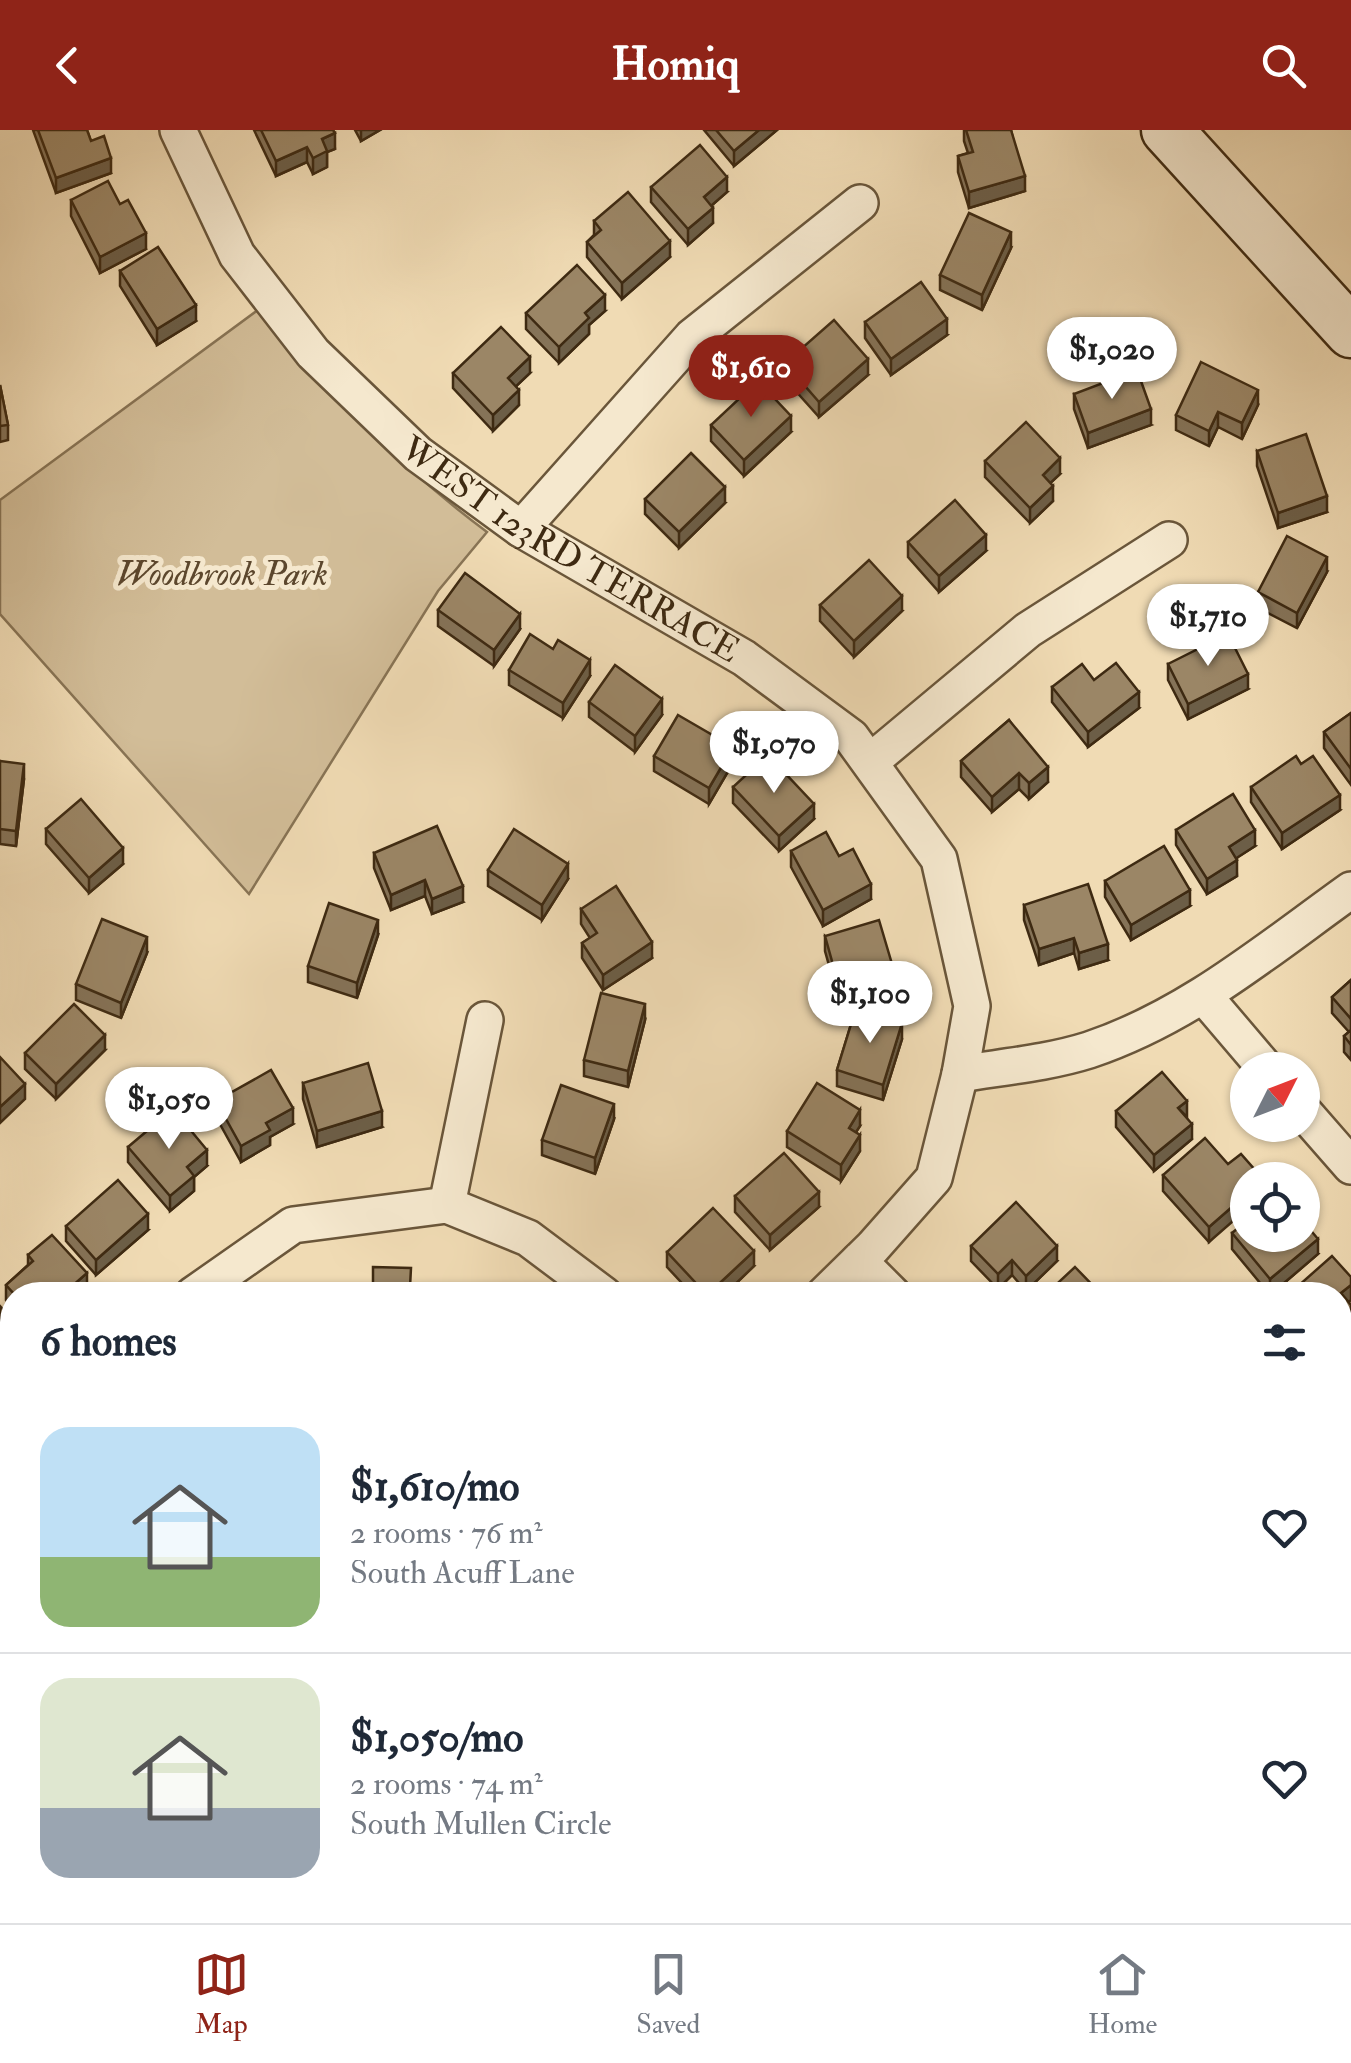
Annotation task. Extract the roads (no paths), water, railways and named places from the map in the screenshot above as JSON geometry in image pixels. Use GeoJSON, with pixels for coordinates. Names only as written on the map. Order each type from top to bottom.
{"type":"FeatureCollection","features":[{"type":"Feature","properties":{"kind":"street","name":"WEST 123RD TERRACE"},"geometry":{"type":"LineString","coordinates":[[178,130],[237,255],[312,353],[418,454],[521,529],[744,658],[851,736],[939,859],[972,1006],[960,1074],[934,1178],[837,1282]]}},
{"type":"Feature","properties":{"kind":"street"},"geometry":{"type":"LineString","coordinates":[[1167,130],[1351,332]]}},
{"type":"Feature","properties":{"kind":"street"},"geometry":{"type":"LineString","coordinates":[[521,529],[692,337],[860,203]]}},
{"type":"Feature","properties":{"kind":"street"},"geometry":{"type":"LineString","coordinates":[[870,762],[1028,630],[1170,540]]}},
{"type":"Feature","properties":{"kind":"street"},"geometry":{"type":"LineString","coordinates":[[960,1074],[1086,1051],[1164,1020],[1204,996],[1351,890]]}},
{"type":"Feature","properties":{"kind":"street"},"geometry":{"type":"LineString","coordinates":[[1204,996],[1252,1052]]}},
{"type":"Feature","properties":{"kind":"street"},"geometry":{"type":"LineString","coordinates":[[447,1205],[485,1020]]}},
{"type":"Feature","properties":{"kind":"street"},"geometry":{"type":"LineString","coordinates":[[1320,1131],[1351,1166]]}},
{"type":"Feature","properties":{"kind":"street"},"geometry":{"type":"LineString","coordinates":[[212,1282],[293,1225],[447,1205],[528,1238],[587,1282]]}},
{"type":"Feature","properties":{"kind":"street"},"geometry":{"type":"LineString","coordinates":[[858,1261],[880,1282]]}},
{"type":"Feature","properties":{"kind":"park label","name":"Woodbrook Park"},"geometry":{"type":"Point","coordinates":[222,574]}}]}
